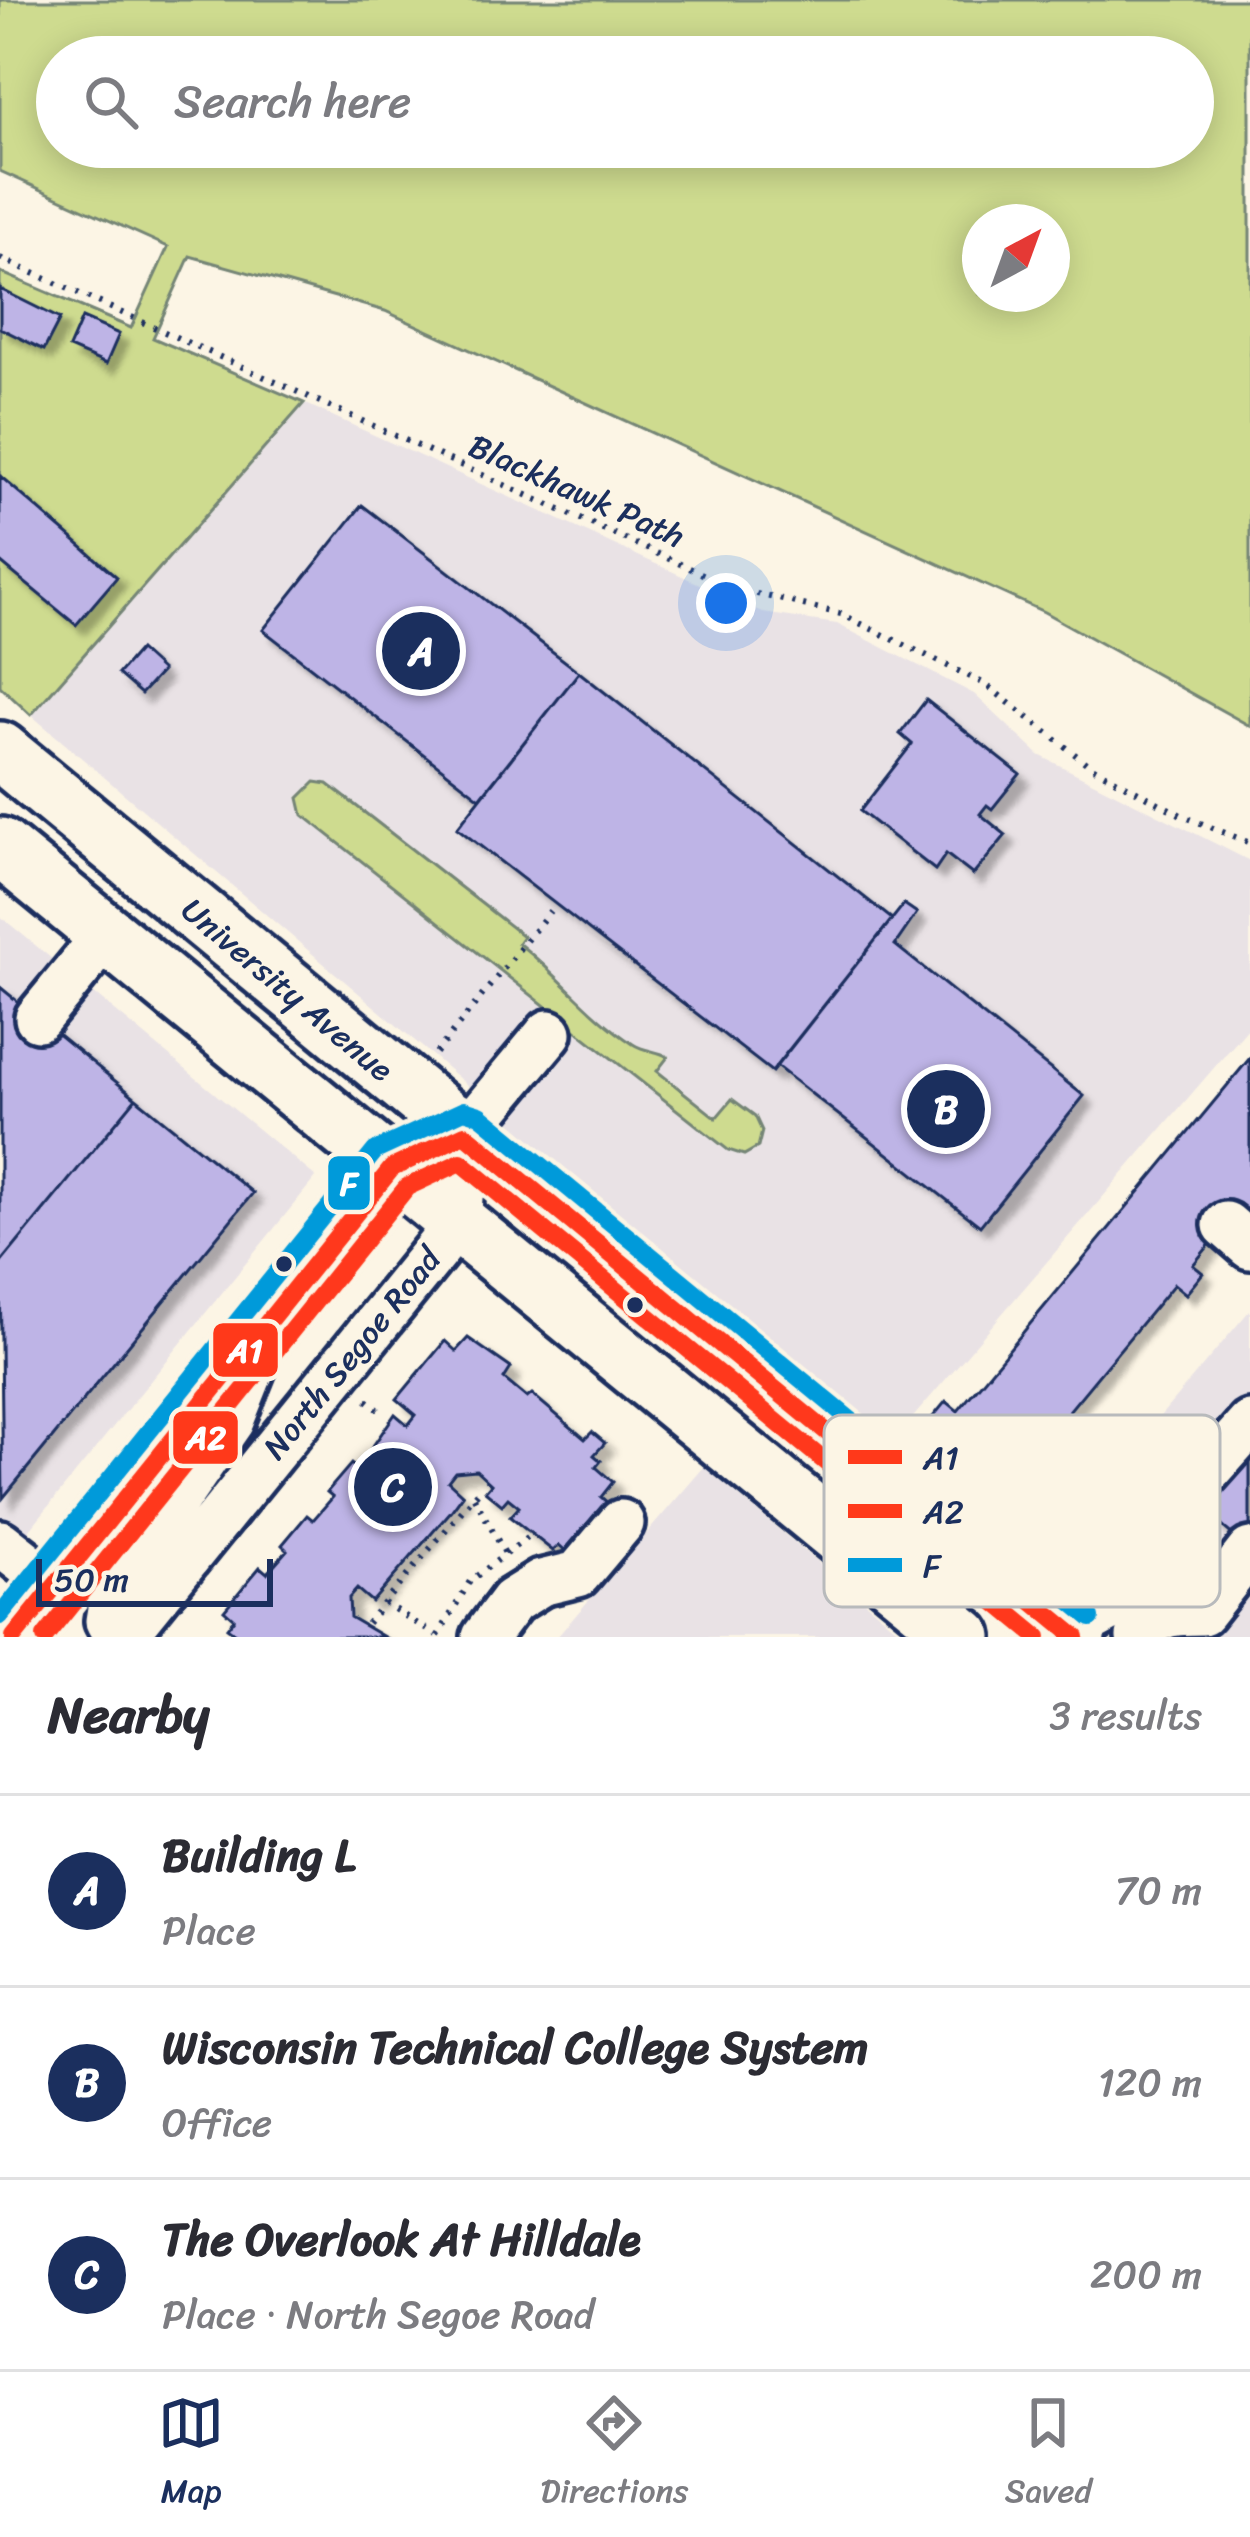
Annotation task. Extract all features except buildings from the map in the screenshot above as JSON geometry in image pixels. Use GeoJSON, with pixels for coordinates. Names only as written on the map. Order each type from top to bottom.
{"type":"FeatureCollection","features":[{"type":"Feature","properties":{"kind":"main road"},"geometry":{"type":"LineString","coordinates":[[0,720],[316,1012]]}},
{"type":"Feature","properties":{"kind":"main road","name":"University Avenue"},"geometry":{"type":"LineString","coordinates":[[0,751],[824,1429]]}},
{"type":"Feature","properties":{"kind":"main road"},"geometry":{"type":"LineString","coordinates":[[0,847],[824,1523]]}},
{"type":"Feature","properties":{"kind":"main road"},"geometry":{"type":"LineString","coordinates":[[926,1607],[963,1637]]}},
{"type":"Feature","properties":{"kind":"main road","name":"University Avenue"},"geometry":{"type":"LineString","coordinates":[[1040,1607],[1073,1634]]}},
{"type":"Feature","properties":{"kind":"street"},"geometry":{"type":"LineString","coordinates":[[38,1018],[107,934]]}},
{"type":"Feature","properties":{"kind":"street"},"geometry":{"type":"LineString","coordinates":[[14,1637],[392,1168],[465,1134],[549,1033]]}},
{"type":"Feature","properties":{"kind":"street","name":"North Segoe Road"},"geometry":{"type":"LineString","coordinates":[[120,1637],[458,1223],[465,1134]]}},
{"type":"Feature","properties":{"kind":"street"},"geometry":{"type":"LineString","coordinates":[[120,1637],[108,1621],[113,1592],[231,1421],[270,1324]]}},
{"type":"Feature","properties":{"kind":"street"},"geometry":{"type":"LineString","coordinates":[[1220,1458],[1250,1424]]}},
{"type":"Feature","properties":{"kind":"street"},"geometry":{"type":"LineString","coordinates":[[485,1637],[512,1601],[578,1574],[621,1523]]}},
{"type":"Feature","properties":{"kind":"street"},"geometry":{"type":"LineString","coordinates":[[0,1543],[55,1586]]}},
{"type":"Feature","properties":{"kind":"street"},"geometry":{"type":"LineString","coordinates":[[1220,1589],[1250,1551]]}},
{"type":"Feature","properties":{"kind":"street"},"geometry":{"type":"LineString","coordinates":[[1073,1634],[1113,1607]]}},
{"type":"Feature","properties":{"kind":"street"},"geometry":{"type":"LineString","coordinates":[[1139,1637],[1151,1621],[1169,1612],[1202,1612],[1206,1607]]}},
{"type":"Feature","properties":{"kind":"street"},"geometry":{"type":"LineString","coordinates":[[91,1637],[100,1637]]}},
{"type":"Feature","properties":{"kind":"path","name":"Blackhawk Path"},"geometry":{"type":"LineString","coordinates":[[0,258],[736,589],[841,614],[985,684],[1090,766],[1183,816],[1250,843]]}},
{"type":"Feature","properties":{"kind":"path"},"geometry":{"type":"LineString","coordinates":[[435,1054],[550,911]]}},
{"type":"Feature","properties":{"kind":"path"},"geometry":{"type":"LineString","coordinates":[[367,1400],[379,1410]]}},
{"type":"Feature","properties":{"kind":"path"},"geometry":{"type":"LineString","coordinates":[[367,1623],[483,1486]]}},
{"type":"Feature","properties":{"kind":"path"},"geometry":{"type":"LineString","coordinates":[[474,1497],[529,1591]]}},
{"type":"Feature","properties":{"kind":"path"},"geometry":{"type":"LineString","coordinates":[[384,1603],[400,1618],[440,1637]]}},
{"type":"Feature","properties":{"kind":"shaded area"},"geometry":{"type":"Polygon","coordinates":[[[304,403],[763,613],[837,624],[974,694],[1039,755],[1250,861],[1250,1026],[915,1415],[856,1415],[31,715],[304,403]]]}},
{"type":"Feature","properties":{"kind":"shaded area"},"geometry":{"type":"Polygon","coordinates":[[[0,916],[316,1177],[0,1566],[0,916]]]}},
{"type":"Feature","properties":{"kind":"shaded area"},"geometry":{"type":"Polygon","coordinates":[[[1250,1310],[1250,1637],[1123,1637],[1087,1607],[1220,1607],[1220,1415],[1161,1415],[1250,1310]]]}},
{"type":"Feature","properties":{"kind":"shaded area"},"geometry":{"type":"Polygon","coordinates":[[[704,1467],[824,1567],[824,1607],[871,1607],[907,1637],[557,1637],[704,1467]]]}},
{"type":"Feature","properties":{"kind":"green space"},"geometry":{"type":"Polygon","coordinates":[[[0,0],[1250,0],[1250,726],[1044,612],[385,311],[190,256],[153,338],[304,403],[31,715],[0,686],[0,272],[131,328],[168,247],[0,171],[0,0]]]}},
{"type":"Feature","properties":{"kind":"green space"},"geometry":{"type":"Polygon","coordinates":[[[315,782],[328,784],[523,936],[518,943],[617,1033],[637,1047],[668,1057],[657,1071],[716,1118],[732,1099],[755,1116],[762,1131],[758,1147],[744,1155],[728,1150],[303,815],[299,798],[315,782]]]}},
{"type":"Feature","properties":{"kind":"transit line","name":"F"},"geometry":{"type":"LineString","coordinates":[[0,1616],[375,1151],[464,1110],[480,1115],[844,1415]]}},
{"type":"Feature","properties":{"kind":"transit line","name":"A1"},"geometry":{"type":"LineString","coordinates":[[14,1637],[392,1168],[465,1134],[824,1430]]}},
{"type":"Feature","properties":{"kind":"transit line","name":"A2"},"geometry":{"type":"LineString","coordinates":[[45,1637],[407,1187],[461,1162],[824,1461]]}},
{"type":"Feature","properties":{"kind":"transit line","name":"A2"},"geometry":{"type":"LineString","coordinates":[[1002,1607],[1038,1637]]}},
{"type":"Feature","properties":{"kind":"transit line","name":"A1"},"geometry":{"type":"LineString","coordinates":[[1040,1607],[1076,1637]]}},
{"type":"Feature","properties":{"kind":"transit line","name":"F"},"geometry":{"type":"LineString","coordinates":[[1078,1607],[1091,1618]]}},
{"type":"Feature","properties":{"kind":"place","name":"Building L"},"geometry":{"type":"Point","coordinates":[421,651]}},
{"type":"Feature","properties":{"kind":"place","name":"Wisconsin Technical College System"},"geometry":{"type":"Point","coordinates":[946,1109]}},
{"type":"Feature","properties":{"kind":"place","name":"The Overlook At Hilldale"},"geometry":{"type":"Point","coordinates":[393,1487]}}]}
